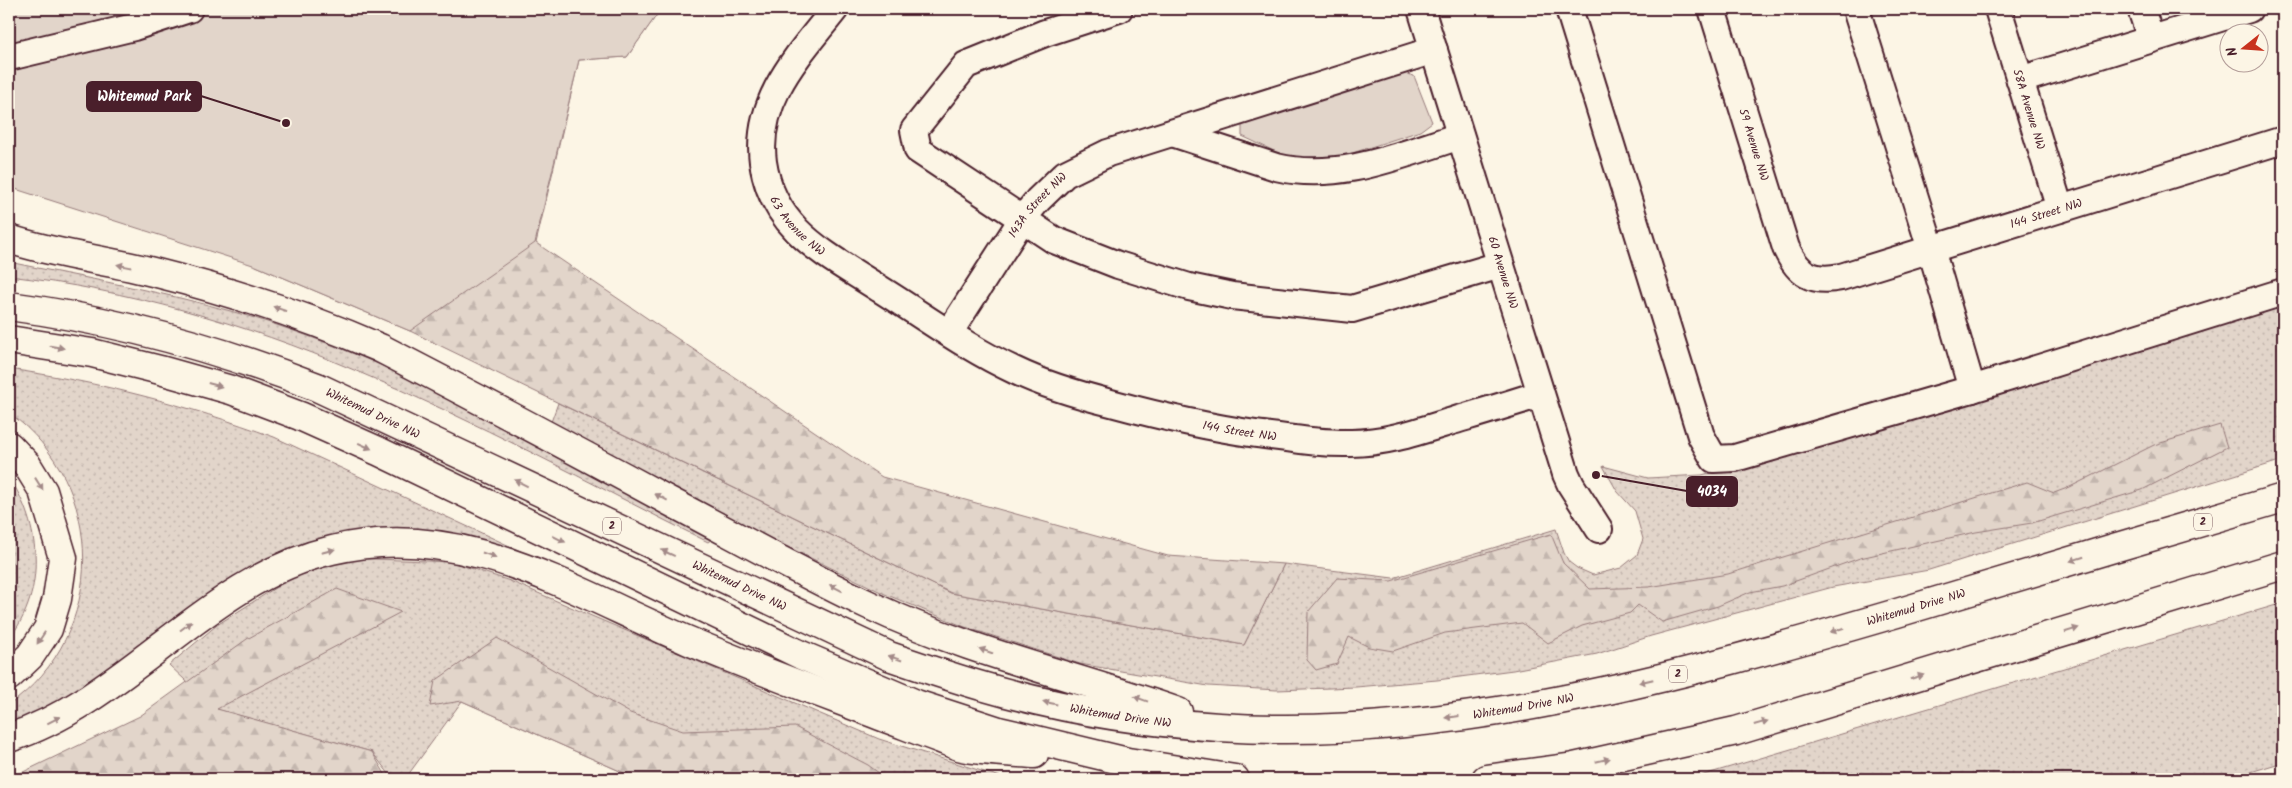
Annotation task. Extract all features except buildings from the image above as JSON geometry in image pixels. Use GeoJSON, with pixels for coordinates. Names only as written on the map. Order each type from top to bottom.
{"type":"FeatureCollection","features":[{"type":"Feature","properties":{"kind":"highway"},"geometry":{"type":"LineString","coordinates":[[17,244],[157,273],[252,300],[327,325],[380,348],[770,555],[871,606],[949,638],[1012,660],[1112,689],[1220,727]]}},
{"type":"Feature","properties":{"kind":"highway","name":"Whitemud Drive NW"},"geometry":{"type":"LineString","coordinates":[[9,306],[69,314],[138,329],[250,361],[317,387],[889,656],[986,688],[1045,702],[1129,718],[1220,727],[1278,728],[1386,724],[1497,712],[1566,699],[1677,674],[1797,642],[2283,498]]}},
{"type":"Feature","properties":{"kind":"highway"},"geometry":{"type":"LineString","coordinates":[[9,340],[92,353],[240,393],[300,416],[378,451],[801,656],[916,704],[998,731],[1128,762]]}},
{"type":"Feature","properties":{"kind":"highway"},"geometry":{"type":"LineString","coordinates":[[9,446],[27,464],[43,491],[63,558],[57,600],[48,629],[30,656],[9,676]]}},
{"type":"Feature","properties":{"kind":"highway"},"geometry":{"type":"LineString","coordinates":[[2124,545],[2283,488]]}},
{"type":"Feature","properties":{"kind":"highway"},"geometry":{"type":"LineString","coordinates":[[9,738],[45,724],[91,698],[225,598],[258,577],[286,564],[331,550],[381,542],[408,541],[459,547],[505,561],[697,644],[964,748],[1128,762],[1235,779]]}},
{"type":"Feature","properties":{"kind":"highway"},"geometry":{"type":"LineString","coordinates":[[1486,779],[1574,767],[1736,731],[2283,565]]}},
{"type":"Feature","properties":{"kind":"street"},"geometry":{"type":"LineString","coordinates":[[9,57],[134,27],[189,9]]}},
{"type":"Feature","properties":{"kind":"street","name":"63 Avenue NW"},"geometry":{"type":"LineString","coordinates":[[835,9],[797,57],[771,98],[764,118],[762,138],[763,162],[769,185],[777,204],[788,222],[814,246],[949,333]]}},
{"type":"Feature","properties":{"kind":"street"},"geometry":{"type":"LineString","coordinates":[[1119,9],[1045,33],[966,65],[914,130],[918,150],[1054,240],[1087,254],[1189,287],[1232,296],[1344,309],[1362,307],[1500,264]]}},
{"type":"Feature","properties":{"kind":"street","name":"60 Avenue NW"},"geometry":{"type":"LineString","coordinates":[[1421,9],[1540,394],[1571,485],[1599,529]]}},
{"type":"Feature","properties":{"kind":"street"},"geometry":{"type":"LineString","coordinates":[[1569,9],[1701,436],[1714,459],[1735,458],[1972,389],[2283,292]]}},
{"type":"Feature","properties":{"kind":"street","name":"59 Avenue NW"},"geometry":{"type":"LineString","coordinates":[[1712,9],[1786,248],[1798,268],[1808,276]]}},
{"type":"Feature","properties":{"kind":"street"},"geometry":{"type":"LineString","coordinates":[[1856,9],[1931,249],[1972,389]]}},
{"type":"Feature","properties":{"kind":"street","name":"58A Avenue NW"},"geometry":{"type":"LineString","coordinates":[[1998,9],[2060,209]]}},
{"type":"Feature","properties":{"kind":"street"},"geometry":{"type":"LineString","coordinates":[[2141,9],[2150,39]]}},
{"type":"Feature","properties":{"kind":"street"},"geometry":{"type":"LineString","coordinates":[[2020,80],[2249,9]]}},
{"type":"Feature","properties":{"kind":"street","name":"143A Street NW"},"geometry":{"type":"LineString","coordinates":[[949,333],[1023,218],[1053,183],[1078,166],[1108,153],[1434,50]]}},
{"type":"Feature","properties":{"kind":"street"},"geometry":{"type":"LineString","coordinates":[[1172,133],[1276,167],[1293,171],[1322,173],[1360,167],[1460,136]]}},
{"type":"Feature","properties":{"kind":"street","name":"144 Street NW"},"geometry":{"type":"LineString","coordinates":[[1808,276],[1819,279],[1836,278],[2283,140]]}},
{"type":"Feature","properties":{"kind":"street","name":"144 Street NW"},"geometry":{"type":"LineString","coordinates":[[949,333],[1009,368],[1061,390],[1185,422],[1312,442],[1351,444],[1385,440],[1540,394]]}},
{"type":"Feature","properties":{"kind":"green space"},"geometry":{"type":"Polygon","coordinates":[[[9,9],[661,9],[627,57],[579,60],[535,243],[410,331],[256,266],[9,187],[9,9]]]}},
{"type":"Feature","properties":{"kind":"green space"},"geometry":{"type":"Polygon","coordinates":[[[661,9],[627,57],[579,60],[536,243],[882,477],[1168,556],[1284,564],[1244,645],[951,593],[410,331],[256,266],[216,182],[9,187],[661,9]]]}},
{"type":"Feature","properties":{"kind":"green space"},"geometry":{"type":"Polygon","coordinates":[[[1402,72],[1414,76],[1432,122],[1420,131],[1334,159],[1291,159],[1242,136],[1242,125],[1402,72]]]}},
{"type":"Feature","properties":{"kind":"green space"},"geometry":{"type":"Polygon","coordinates":[[[9,262],[206,304],[256,318],[340,348],[401,374],[712,539],[708,542],[444,410],[312,353],[228,323],[185,311],[98,290],[9,276],[9,262]]]}},
{"type":"Feature","properties":{"kind":"green space"},"geometry":{"type":"Polygon","coordinates":[[[2283,306],[2283,460],[1929,570],[1833,587],[1651,636],[1597,654],[1513,670],[1437,680],[1356,687],[1277,690],[1208,686],[1080,664],[965,627],[885,594],[761,534],[551,422],[558,403],[951,593],[1244,645],[1284,564],[1393,578],[1556,529],[1564,553],[1569,562],[1577,568],[1593,575],[1621,568],[1637,555],[1643,539],[1635,511],[1617,491],[1603,466],[1648,478],[1702,475],[2283,306]]]}},
{"type":"Feature","properties":{"kind":"green space"},"geometry":{"type":"Polygon","coordinates":[[[9,369],[110,388],[176,405],[241,425],[274,437],[542,561],[368,532],[69,697],[9,727],[9,705],[42,675],[65,640],[79,600],[84,559],[79,518],[65,478],[42,443],[9,413],[9,369]]]}},
{"type":"Feature","properties":{"kind":"green space"},"geometry":{"type":"Polygon","coordinates":[[[2220,425],[2227,447],[2142,490],[2032,523],[1976,532],[1860,558],[1782,586],[1750,592],[1718,606],[1662,622],[1638,605],[1630,613],[1582,626],[1548,643],[1522,623],[1445,633],[1393,651],[1369,647],[1349,637],[1337,664],[1316,670],[1307,660],[1308,612],[1337,578],[1391,581],[1551,534],[1563,563],[1590,589],[1649,587],[1728,574],[2027,482],[2054,493],[2070,487],[2154,445],[2220,425]]]}},
{"type":"Feature","properties":{"kind":"green space"},"geometry":{"type":"Polygon","coordinates":[[[9,477],[20,496],[28,516],[35,558],[30,600],[21,620],[9,639],[9,477]]]}},
{"type":"Feature","properties":{"kind":"green space"},"geometry":{"type":"Polygon","coordinates":[[[351,558],[452,562],[510,581],[879,739],[1007,779],[638,779],[462,701],[405,779],[393,779],[372,752],[216,709],[169,665],[217,625],[289,579],[351,558]]]}},
{"type":"Feature","properties":{"kind":"green space"},"geometry":{"type":"Polygon","coordinates":[[[337,589],[401,612],[217,709],[372,752],[388,779],[9,779],[9,775],[19,774],[140,716],[247,639],[337,589]]]}},
{"type":"Feature","properties":{"kind":"green space"},"geometry":{"type":"Polygon","coordinates":[[[2283,603],[2283,762],[2228,779],[1690,779],[2283,603]]]}},
{"type":"Feature","properties":{"kind":"green space"},"geometry":{"type":"Polygon","coordinates":[[[497,638],[630,713],[683,731],[795,727],[868,765],[887,779],[638,779],[462,701],[430,706],[435,681],[497,638]]]}},
{"type":"Feature","properties":{"kind":"place","name":"Whitemud Park"},"geometry":{"type":"Point","coordinates":[286,123]}},
{"type":"Feature","properties":{"kind":"place","name":"4034"},"geometry":{"type":"Point","coordinates":[1596,475]}}]}
